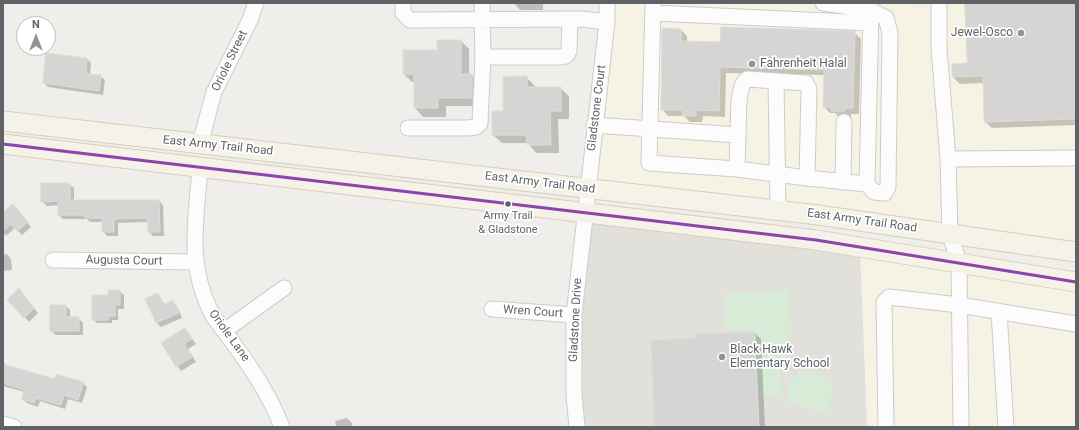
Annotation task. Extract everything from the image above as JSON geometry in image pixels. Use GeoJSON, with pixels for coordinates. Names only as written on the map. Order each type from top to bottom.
{"type":"FeatureCollection","features":[{"type":"Feature","properties":{"kind":"main road","name":"East Army Trail Road"},"geometry":{"type":"LineString","coordinates":[[3,121],[778,210],[1076,252]]}},
{"type":"Feature","properties":{"kind":"main road","name":"East Army Trail Road"},"geometry":{"type":"LineString","coordinates":[[3,144],[816,240],[1076,282]]}},
{"type":"Feature","properties":{"kind":"street","name":"Oriole Street"},"geometry":{"type":"LineString","coordinates":[[200,144],[214,92],[250,20],[256,3]]}},
{"type":"Feature","properties":{"kind":"street"},"geometry":{"type":"LineString","coordinates":[[403,3],[403,13],[410,20],[570,19],[607,22]]}},
{"type":"Feature","properties":{"kind":"street"},"geometry":{"type":"LineString","coordinates":[[408,128],[468,128],[476,127],[480,123],[483,57],[482,3]]}},
{"type":"Feature","properties":{"kind":"street","name":"Gladstone Court"},"geometry":{"type":"LineString","coordinates":[[585,212],[607,22],[607,3]]}},
{"type":"Feature","properties":{"kind":"street"},"geometry":{"type":"LineString","coordinates":[[823,3],[871,17]]}},
{"type":"Feature","properties":{"kind":"street"},"geometry":{"type":"LineString","coordinates":[[939,3],[939,48],[948,159],[950,234],[959,263],[961,427]]}},
{"type":"Feature","properties":{"kind":"street"},"geometry":{"type":"LineString","coordinates":[[867,184],[737,169],[649,163],[653,8],[871,17],[886,18],[890,33],[888,187],[885,193],[874,192],[867,184],[871,17]]}},
{"type":"Feature","properties":{"kind":"street"},"geometry":{"type":"LineString","coordinates":[[483,57],[566,56],[569,52],[570,19]]}},
{"type":"Feature","properties":{"kind":"street"},"geometry":{"type":"LineString","coordinates":[[737,169],[741,90],[744,82],[747,79],[806,83],[809,89],[807,178]]}},
{"type":"Feature","properties":{"kind":"street"},"geometry":{"type":"LineString","coordinates":[[776,81],[778,210]]}},
{"type":"Feature","properties":{"kind":"street"},"geometry":{"type":"LineString","coordinates":[[843,182],[844,122]]}},
{"type":"Feature","properties":{"kind":"street"},"geometry":{"type":"LineString","coordinates":[[594,125],[738,135]]}},
{"type":"Feature","properties":{"kind":"street"},"geometry":{"type":"LineString","coordinates":[[948,159],[1076,158]]}},
{"type":"Feature","properties":{"kind":"street","name":"Oriole Lane"},"geometry":{"type":"LineString","coordinates":[[200,168],[194,237],[194,262],[208,307],[253,370],[266,391],[282,427]]}},
{"type":"Feature","properties":{"kind":"street","name":"Gladstone Drive"},"geometry":{"type":"LineString","coordinates":[[577,427],[574,396],[574,315],[585,212]]}},
{"type":"Feature","properties":{"kind":"street","name":"Augusta Court"},"geometry":{"type":"LineString","coordinates":[[53,260],[194,262]]}},
{"type":"Feature","properties":{"kind":"street"},"geometry":{"type":"LineString","coordinates":[[224,331],[284,288]]}},
{"type":"Feature","properties":{"kind":"street"},"geometry":{"type":"LineString","coordinates":[[886,427],[884,302],[889,297],[959,305],[1076,324]]}},
{"type":"Feature","properties":{"kind":"street","name":"Wren Court"},"geometry":{"type":"LineString","coordinates":[[492,309],[574,315]]}},
{"type":"Feature","properties":{"kind":"street"},"geometry":{"type":"LineString","coordinates":[[999,311],[1006,427]]}},
{"type":"Feature","properties":{"kind":"street"},"geometry":{"type":"LineString","coordinates":[[3,424],[14,427]]}},
{"type":"Feature","properties":{"kind":"shaded area"},"geometry":{"type":"Polygon","coordinates":[[[611,3],[893,3],[927,8],[927,3],[1076,3],[1076,246],[595,183],[611,3]]]}},
{"type":"Feature","properties":{"kind":"shaded area","name":"Black Hawk Elementary School"},"geometry":{"type":"Polygon","coordinates":[[[589,217],[860,251],[867,427],[582,427],[580,315],[589,217]]]}},
{"type":"Feature","properties":{"kind":"shaded area"},"geometry":{"type":"Polygon","coordinates":[[[860,251],[1076,286],[1076,427],[867,427],[860,251]]]}},
{"type":"Feature","properties":{"kind":"green space"},"geometry":{"type":"Polygon","coordinates":[[[789,290],[792,360],[781,361],[782,395],[759,396],[756,330],[726,331],[725,292],[789,290]]]}},
{"type":"Feature","properties":{"kind":"green space"},"geometry":{"type":"Polygon","coordinates":[[[802,369],[824,377],[832,386],[829,410],[818,411],[790,404],[787,389],[791,381],[802,369]]]}},
{"type":"Feature","properties":{"kind":"building","name":"Jewel-Osco"},"geometry":{"type":"Polygon","coordinates":[[[965,3],[1076,3],[1076,119],[984,122],[983,76],[952,77],[952,64],[967,63],[965,3]]]}},
{"type":"Feature","properties":{"kind":"building"},"geometry":{"type":"Polygon","coordinates":[[[721,27],[855,31],[853,108],[845,108],[845,111],[831,111],[831,107],[823,107],[824,70],[720,67],[719,111],[696,110],[696,116],[683,116],[683,110],[661,110],[662,28],[681,29],[681,41],[720,42],[721,27]]]}},
{"type":"Feature","properties":{"kind":"building"},"geometry":{"type":"Polygon","coordinates":[[[437,40],[461,40],[461,74],[472,74],[472,98],[438,98],[438,108],[414,108],[414,74],[403,74],[403,50],[437,50],[437,40]]]}},
{"type":"Feature","properties":{"kind":"building"},"geometry":{"type":"Polygon","coordinates":[[[56,54],[87,58],[86,74],[101,75],[99,91],[43,83],[46,56],[56,56],[56,54]]]}},
{"type":"Feature","properties":{"kind":"building"},"geometry":{"type":"Polygon","coordinates":[[[527,76],[527,87],[561,87],[561,111],[550,111],[551,145],[527,145],[526,135],[492,135],[492,111],[503,111],[503,77],[527,76]]]}},
{"type":"Feature","properties":{"kind":"building"},"geometry":{"type":"Polygon","coordinates":[[[41,183],[70,183],[70,200],[159,200],[160,232],[148,232],[147,218],[114,219],[114,232],[102,232],[102,218],[85,218],[85,215],[58,215],[58,201],[41,202],[41,183]]]}},
{"type":"Feature","properties":{"kind":"building"},"geometry":{"type":"Polygon","coordinates":[[[13,204],[28,222],[17,231],[11,224],[3,231],[3,212],[13,204]]]}},
{"type":"Feature","properties":{"kind":"building"},"geometry":{"type":"Polygon","coordinates":[[[19,288],[34,308],[24,318],[7,300],[19,288]]]}},
{"type":"Feature","properties":{"kind":"building"},"geometry":{"type":"Polygon","coordinates":[[[108,290],[120,290],[120,305],[115,305],[115,316],[108,316],[108,320],[92,320],[92,295],[108,295],[108,290]]]}},
{"type":"Feature","properties":{"kind":"building"},"geometry":{"type":"Polygon","coordinates":[[[158,293],[163,305],[173,300],[179,313],[156,323],[145,299],[158,293]]]}},
{"type":"Feature","properties":{"kind":"building"},"geometry":{"type":"Polygon","coordinates":[[[50,305],[66,305],[66,317],[79,317],[79,331],[50,331],[50,305]]]}},
{"type":"Feature","properties":{"kind":"building"},"geometry":{"type":"Polygon","coordinates":[[[185,328],[192,339],[184,344],[192,357],[176,367],[161,343],[185,328]]]}},
{"type":"Feature","properties":{"kind":"building"},"geometry":{"type":"Polygon","coordinates":[[[755,332],[759,427],[654,427],[651,340],[697,338],[697,334],[755,332]]]}},
{"type":"Feature","properties":{"kind":"building"},"geometry":{"type":"Polygon","coordinates":[[[3,364],[55,379],[56,374],[84,382],[78,400],[64,395],[61,405],[36,398],[34,403],[21,399],[24,390],[3,383],[3,364]]]}},
{"type":"Feature","properties":{"kind":"transit line"},"geometry":{"type":"LineString","coordinates":[[3,144],[816,240],[1076,282]]}},
{"type":"Feature","properties":{"kind":"place","name":"Jewel-Osco"},"geometry":{"type":"Point","coordinates":[1021,33]}},
{"type":"Feature","properties":{"kind":"place","name":"Fahrenheit Halal"},"geometry":{"type":"Point","coordinates":[752,64]}},
{"type":"Feature","properties":{"kind":"place","name":"Army Trail & Gladstone"},"geometry":{"type":"Point","coordinates":[508,204]}},
{"type":"Feature","properties":{"kind":"place","name":"Black Hawk Elementary School"},"geometry":{"type":"Point","coordinates":[722,357]}}]}
